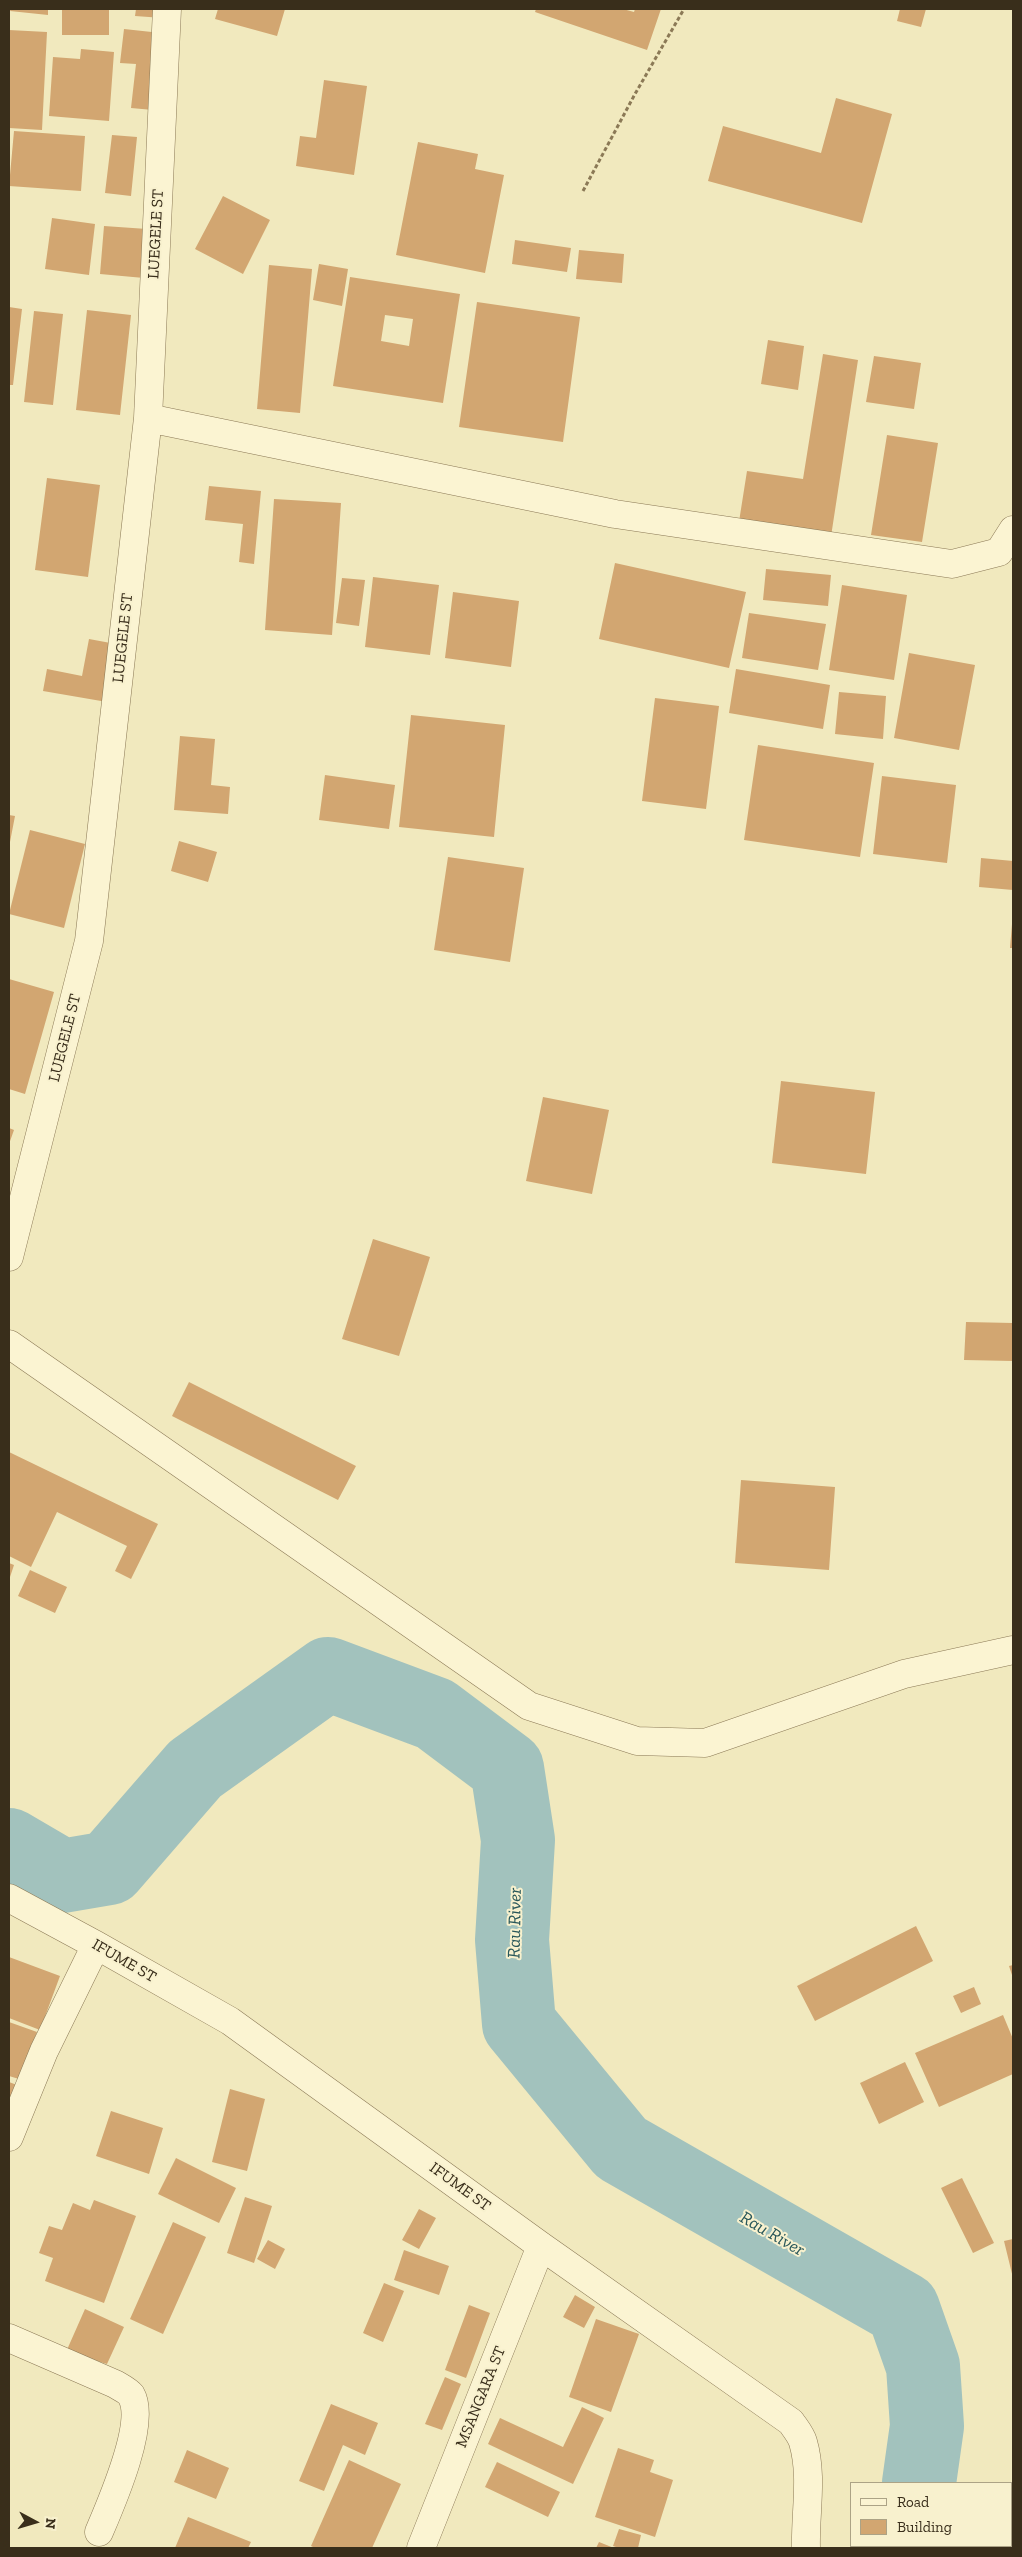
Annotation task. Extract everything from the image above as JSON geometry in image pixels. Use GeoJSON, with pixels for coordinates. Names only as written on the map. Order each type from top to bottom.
{"type":"FeatureCollection","features":[{"type":"Feature","properties":{"kind":"street","name":"LUEGELE ST"},"geometry":{"type":"LineString","coordinates":[[9,1257],[89,941],[148,418],[166,9]]}},
{"type":"Feature","properties":{"kind":"street"},"geometry":{"type":"LineString","coordinates":[[148,418],[615,514],[952,564],[999,552],[1013,530]]}},
{"type":"Feature","properties":{"kind":"street"},"geometry":{"type":"LineString","coordinates":[[9,1344],[530,1706],[637,1741],[705,1743],[904,1674],[1013,1650]]}},
{"type":"Feature","properties":{"kind":"street","name":"IFUME ST"},"geometry":{"type":"LineString","coordinates":[[9,1898],[230,2021],[541,2246],[791,2422],[803,2440],[809,2470],[805,2518],[806,2548]]}},
{"type":"Feature","properties":{"kind":"street"},"geometry":{"type":"LineString","coordinates":[[9,2137],[44,2051],[96,1945]]}},
{"type":"Feature","properties":{"kind":"street","name":"MSANGARA ST"},"geometry":{"type":"LineString","coordinates":[[421,2548],[541,2246]]}},
{"type":"Feature","properties":{"kind":"street"},"geometry":{"type":"LineString","coordinates":[[9,2338],[115,2384],[130,2394],[137,2413],[126,2463],[100,2532]]}},
{"type":"Feature","properties":{"kind":"path"},"geometry":{"type":"LineString","coordinates":[[584,190],[635,94],[684,9]]}},
{"type":"Feature","properties":{"kind":"building"},"geometry":{"type":"Polygon","coordinates":[[[11,9],[48,9],[48,15],[10,11],[11,9]]]}},
{"type":"Feature","properties":{"kind":"building"},"geometry":{"type":"Polygon","coordinates":[[[62,9],[109,9],[109,35],[62,35],[62,9]]]}},
{"type":"Feature","properties":{"kind":"building"},"geometry":{"type":"Polygon","coordinates":[[[136,9],[164,9],[163,18],[135,16],[136,9]]]}},
{"type":"Feature","properties":{"kind":"building"},"geometry":{"type":"Polygon","coordinates":[[[218,9],[285,9],[277,36],[215,19],[218,9]]]}},
{"type":"Feature","properties":{"kind":"building"},"geometry":{"type":"Polygon","coordinates":[[[536,9],[623,9],[634,12],[635,9],[661,9],[647,50],[535,12],[536,9]]]}},
{"type":"Feature","properties":{"kind":"building"},"geometry":{"type":"Polygon","coordinates":[[[900,9],[926,9],[921,27],[897,21],[900,9]]]}},
{"type":"Feature","properties":{"kind":"building"},"geometry":{"type":"Polygon","coordinates":[[[124,29],[161,33],[153,110],[131,108],[136,64],[120,63],[124,29]]]}},
{"type":"Feature","properties":{"kind":"building"},"geometry":{"type":"Polygon","coordinates":[[[9,30],[47,32],[42,130],[9,128],[9,30]]]}},
{"type":"Feature","properties":{"kind":"building"},"geometry":{"type":"Polygon","coordinates":[[[81,49],[114,52],[109,121],[49,116],[53,57],[80,59],[81,49]]]}},
{"type":"Feature","properties":{"kind":"building"},"geometry":{"type":"Polygon","coordinates":[[[324,80],[367,86],[354,175],[296,166],[300,136],[316,138],[324,80]]]}},
{"type":"Feature","properties":{"kind":"building"},"geometry":{"type":"Polygon","coordinates":[[[836,98],[892,114],[862,223],[708,181],[723,126],[821,153],[836,98]]]}},
{"type":"Feature","properties":{"kind":"building"},"geometry":{"type":"Polygon","coordinates":[[[14,131],[85,136],[81,191],[9,186],[14,131]]]}},
{"type":"Feature","properties":{"kind":"building"},"geometry":{"type":"Polygon","coordinates":[[[112,135],[137,137],[131,196],[105,193],[112,135]]]}},
{"type":"Feature","properties":{"kind":"building"},"geometry":{"type":"Polygon","coordinates":[[[418,142],[478,154],[475,169],[504,175],[485,273],[396,255],[418,142]]]}},
{"type":"Feature","properties":{"kind":"building"},"geometry":{"type":"Polygon","coordinates":[[[223,196],[270,220],[243,274],[195,249],[223,196]]]}},
{"type":"Feature","properties":{"kind":"building"},"geometry":{"type":"Polygon","coordinates":[[[52,218],[95,224],[89,275],[45,269],[52,218]]]}},
{"type":"Feature","properties":{"kind":"building"},"geometry":{"type":"Polygon","coordinates":[[[104,226],[147,229],[144,278],[100,274],[104,226]]]}},
{"type":"Feature","properties":{"kind":"building"},"geometry":{"type":"Polygon","coordinates":[[[515,240],[571,248],[567,272],[512,264],[515,240]]]}},
{"type":"Feature","properties":{"kind":"building"},"geometry":{"type":"Polygon","coordinates":[[[579,250],[624,254],[622,283],[576,279],[579,250]]]}},
{"type":"Feature","properties":{"kind":"building"},"geometry":{"type":"Polygon","coordinates":[[[319,264],[348,269],[342,306],[313,300],[319,264]]]}},
{"type":"Feature","properties":{"kind":"building"},"geometry":{"type":"Polygon","coordinates":[[[269,265],[312,269],[300,413],[257,409],[269,265]]]}},
{"type":"Feature","properties":{"kind":"building"},"geometry":{"type":"Polygon","coordinates":[[[350,277],[460,294],[443,403],[333,386],[350,277]],[[385,315],[381,341],[409,346],[413,319],[385,315]]]}},
{"type":"Feature","properties":{"kind":"building"},"geometry":{"type":"Polygon","coordinates":[[[477,302],[580,317],[563,442],[459,427],[477,302]]]}},
{"type":"Feature","properties":{"kind":"building"},"geometry":{"type":"Polygon","coordinates":[[[9,307],[22,309],[13,385],[9,385],[9,307]]]}},
{"type":"Feature","properties":{"kind":"building"},"geometry":{"type":"Polygon","coordinates":[[[87,310],[131,315],[120,415],[76,410],[87,310]]]}},
{"type":"Feature","properties":{"kind":"building"},"geometry":{"type":"Polygon","coordinates":[[[34,311],[63,314],[53,405],[24,402],[34,311]]]}},
{"type":"Feature","properties":{"kind":"building"},"geometry":{"type":"Polygon","coordinates":[[[768,340],[804,346],[798,390],[761,384],[768,340]]]}},
{"type":"Feature","properties":{"kind":"building"},"geometry":{"type":"Polygon","coordinates":[[[823,354],[858,360],[830,543],[738,528],[747,471],[803,479],[823,354]]]}},
{"type":"Feature","properties":{"kind":"building"},"geometry":{"type":"Polygon","coordinates":[[[874,356],[921,363],[914,409],[866,402],[874,356]]]}},
{"type":"Feature","properties":{"kind":"building"},"geometry":{"type":"Polygon","coordinates":[[[887,435],[938,443],[922,542],[871,535],[887,435]]]}},
{"type":"Feature","properties":{"kind":"building"},"geometry":{"type":"Polygon","coordinates":[[[47,478],[100,485],[88,577],[35,570],[47,478]]]}},
{"type":"Feature","properties":{"kind":"building"},"geometry":{"type":"Polygon","coordinates":[[[209,486],[261,491],[254,564],[239,562],[243,524],[205,520],[209,486]]]}},
{"type":"Feature","properties":{"kind":"building"},"geometry":{"type":"Polygon","coordinates":[[[274,499],[341,503],[332,635],[265,630],[274,499]]]}},
{"type":"Feature","properties":{"kind":"building"},"geometry":{"type":"Polygon","coordinates":[[[615,563],[746,592],[729,668],[599,639],[615,563]]]}},
{"type":"Feature","properties":{"kind":"building"},"geometry":{"type":"Polygon","coordinates":[[[766,569],[831,575],[828,606],[763,600],[766,569]]]}},
{"type":"Feature","properties":{"kind":"building"},"geometry":{"type":"Polygon","coordinates":[[[373,577],[439,585],[430,655],[365,647],[373,577]]]}},
{"type":"Feature","properties":{"kind":"building"},"geometry":{"type":"Polygon","coordinates":[[[342,578],[365,580],[359,626],[336,623],[342,578]]]}},
{"type":"Feature","properties":{"kind":"building"},"geometry":{"type":"Polygon","coordinates":[[[842,585],[907,595],[894,680],[829,670],[842,585]]]}},
{"type":"Feature","properties":{"kind":"building"},"geometry":{"type":"Polygon","coordinates":[[[453,592],[519,601],[511,667],[445,658],[453,592]]]}},
{"type":"Feature","properties":{"kind":"building"},"geometry":{"type":"Polygon","coordinates":[[[749,613],[826,624],[818,670],[742,658],[749,613]]]}},
{"type":"Feature","properties":{"kind":"building"},"geometry":{"type":"Polygon","coordinates":[[[89,639],[116,644],[107,702],[43,691],[47,669],[82,676],[89,639]]]}},
{"type":"Feature","properties":{"kind":"building"},"geometry":{"type":"Polygon","coordinates":[[[909,653],[975,665],[959,750],[894,738],[909,653]]]}},
{"type":"Feature","properties":{"kind":"building"},"geometry":{"type":"Polygon","coordinates":[[[736,669],[830,685],[823,729],[729,713],[736,669]]]}},
{"type":"Feature","properties":{"kind":"building"},"geometry":{"type":"Polygon","coordinates":[[[839,692],[886,696],[883,739],[835,734],[839,692]]]}},
{"type":"Feature","properties":{"kind":"building"},"geometry":{"type":"Polygon","coordinates":[[[655,698],[719,706],[706,809],[642,801],[655,698]]]}},
{"type":"Feature","properties":{"kind":"building"},"geometry":{"type":"Polygon","coordinates":[[[411,715],[505,725],[494,837],[399,827],[411,715]]]}},
{"type":"Feature","properties":{"kind":"building"},"geometry":{"type":"Polygon","coordinates":[[[180,736],[215,739],[211,785],[230,787],[228,814],[174,810],[180,736]]]}},
{"type":"Feature","properties":{"kind":"building"},"geometry":{"type":"Polygon","coordinates":[[[758,745],[874,763],[860,857],[744,840],[758,745]]]}},
{"type":"Feature","properties":{"kind":"building"},"geometry":{"type":"Polygon","coordinates":[[[325,775],[395,785],[389,829],[319,820],[325,775]]]}},
{"type":"Feature","properties":{"kind":"building"},"geometry":{"type":"Polygon","coordinates":[[[882,776],[956,785],[947,863],[873,854],[882,776]]]}},
{"type":"Feature","properties":{"kind":"building"},"geometry":{"type":"Polygon","coordinates":[[[9,815],[15,816],[10,842],[9,842],[9,815]]]}},
{"type":"Feature","properties":{"kind":"building"},"geometry":{"type":"Polygon","coordinates":[[[30,830],[85,844],[64,928],[9,914],[30,830]]]}},
{"type":"Feature","properties":{"kind":"building"},"geometry":{"type":"Polygon","coordinates":[[[179,841],[217,852],[208,882],[171,871],[179,841]]]}},
{"type":"Feature","properties":{"kind":"building"},"geometry":{"type":"Polygon","coordinates":[[[448,857],[524,868],[510,962],[434,950],[448,857]]]}},
{"type":"Feature","properties":{"kind":"building"},"geometry":{"type":"Polygon","coordinates":[[[981,858],[1013,861],[1013,890],[979,887],[981,858]]]}},
{"type":"Feature","properties":{"kind":"building"},"geometry":{"type":"Polygon","coordinates":[[[1012,924],[1013,948],[1010,948],[1012,924]]]}},
{"type":"Feature","properties":{"kind":"building"},"geometry":{"type":"Polygon","coordinates":[[[9,979],[54,992],[25,1094],[9,1089],[9,979]]]}},
{"type":"Feature","properties":{"kind":"building"},"geometry":{"type":"Polygon","coordinates":[[[781,1081],[875,1092],[866,1174],[772,1163],[781,1081]]]}},
{"type":"Feature","properties":{"kind":"building"},"geometry":{"type":"Polygon","coordinates":[[[543,1097],[609,1110],[592,1194],[526,1181],[543,1097]]]}},
{"type":"Feature","properties":{"kind":"building"},"geometry":{"type":"Polygon","coordinates":[[[9,1128],[14,1130],[9,1144],[9,1128]]]}},
{"type":"Feature","properties":{"kind":"building"},"geometry":{"type":"Polygon","coordinates":[[[373,1239],[430,1257],[399,1356],[342,1339],[373,1239]]]}},
{"type":"Feature","properties":{"kind":"building"},"geometry":{"type":"Polygon","coordinates":[[[966,1322],[1013,1323],[1013,1361],[964,1360],[966,1322]]]}},
{"type":"Feature","properties":{"kind":"building"},"geometry":{"type":"Polygon","coordinates":[[[189,1382],[356,1466],[338,1500],[172,1416],[189,1382]]]}},
{"type":"Feature","properties":{"kind":"building"},"geometry":{"type":"Polygon","coordinates":[[[9,1452],[158,1524],[131,1579],[115,1571],[127,1546],[57,1512],[31,1567],[9,1556],[9,1452]]]}},
{"type":"Feature","properties":{"kind":"building"},"geometry":{"type":"Polygon","coordinates":[[[741,1480],[835,1487],[829,1570],[735,1563],[741,1480]]]}},
{"type":"Feature","properties":{"kind":"building"},"geometry":{"type":"Polygon","coordinates":[[[9,1563],[14,1565],[9,1580],[9,1563]]]}},
{"type":"Feature","properties":{"kind":"building"},"geometry":{"type":"Polygon","coordinates":[[[30,1570],[67,1587],[55,1613],[18,1596],[30,1570]]]}},
{"type":"Feature","properties":{"kind":"building"},"geometry":{"type":"Polygon","coordinates":[[[916,1926],[933,1961],[815,2021],[797,1986],[916,1926]]]}},
{"type":"Feature","properties":{"kind":"building"},"geometry":{"type":"Polygon","coordinates":[[[9,1957],[60,1976],[40,2030],[9,2018],[9,1957]]]}},
{"type":"Feature","properties":{"kind":"building"},"geometry":{"type":"Polygon","coordinates":[[[1013,1965],[1013,1978],[1009,1966],[1013,1965]]]}},
{"type":"Feature","properties":{"kind":"building"},"geometry":{"type":"Polygon","coordinates":[[[974,1987],[981,2004],[961,2013],[953,1996],[974,1987]]]}},
{"type":"Feature","properties":{"kind":"building"},"geometry":{"type":"Polygon","coordinates":[[[1003,2015],[1013,2039],[1013,2074],[939,2107],[915,2053],[1003,2015]]]}},
{"type":"Feature","properties":{"kind":"building"},"geometry":{"type":"Polygon","coordinates":[[[9,2022],[37,2032],[19,2079],[9,2076],[9,2022]]]}},
{"type":"Feature","properties":{"kind":"building"},"geometry":{"type":"Polygon","coordinates":[[[905,2062],[924,2102],[879,2124],[860,2083],[905,2062]]]}},
{"type":"Feature","properties":{"kind":"building"},"geometry":{"type":"Polygon","coordinates":[[[9,2082],[17,2085],[9,2105],[9,2082]]]}},
{"type":"Feature","properties":{"kind":"building"},"geometry":{"type":"Polygon","coordinates":[[[230,2089],[265,2099],[247,2171],[212,2162],[230,2089]]]}},
{"type":"Feature","properties":{"kind":"building"},"geometry":{"type":"Polygon","coordinates":[[[111,2111],[163,2128],[149,2174],[96,2156],[111,2111]]]}},
{"type":"Feature","properties":{"kind":"building"},"geometry":{"type":"Polygon","coordinates":[[[176,2158],[236,2188],[219,2223],[158,2194],[176,2158]]]}},
{"type":"Feature","properties":{"kind":"building"},"geometry":{"type":"Polygon","coordinates":[[[962,2178],[994,2243],[973,2253],[941,2188],[962,2178]]]}},
{"type":"Feature","properties":{"kind":"building"},"geometry":{"type":"Polygon","coordinates":[[[245,2197],[272,2206],[254,2263],[227,2253],[245,2197]]]}},
{"type":"Feature","properties":{"kind":"building"},"geometry":{"type":"Polygon","coordinates":[[[94,2200],[136,2216],[104,2303],[45,2281],[53,2258],[39,2253],[49,2226],[62,2230],[73,2203],[90,2210],[94,2200]]]}},
{"type":"Feature","properties":{"kind":"building"},"geometry":{"type":"Polygon","coordinates":[[[419,2209],[436,2218],[419,2249],[402,2240],[419,2209]]]}},
{"type":"Feature","properties":{"kind":"building"},"geometry":{"type":"Polygon","coordinates":[[[173,2222],[206,2237],[163,2334],[130,2319],[173,2222]]]}},
{"type":"Feature","properties":{"kind":"building"},"geometry":{"type":"Polygon","coordinates":[[[1013,2239],[1013,2278],[1004,2241],[1013,2239]]]}},
{"type":"Feature","properties":{"kind":"building"},"geometry":{"type":"Polygon","coordinates":[[[268,2240],[285,2249],[275,2269],[257,2259],[268,2240]]]}},
{"type":"Feature","properties":{"kind":"building"},"geometry":{"type":"Polygon","coordinates":[[[404,2250],[449,2266],[439,2295],[394,2280],[404,2250]]]}},
{"type":"Feature","properties":{"kind":"building"},"geometry":{"type":"Polygon","coordinates":[[[384,2283],[404,2291],[383,2342],[363,2333],[384,2283]]]}},
{"type":"Feature","properties":{"kind":"building"},"geometry":{"type":"Polygon","coordinates":[[[575,2295],[595,2307],[584,2328],[563,2317],[575,2295]]]}},
{"type":"Feature","properties":{"kind":"building"},"geometry":{"type":"Polygon","coordinates":[[[469,2305],[490,2313],[466,2378],[445,2370],[469,2305]]]}},
{"type":"Feature","properties":{"kind":"building"},"geometry":{"type":"Polygon","coordinates":[[[85,2309],[124,2327],[107,2364],[66,2352],[85,2309]]]}},
{"type":"Feature","properties":{"kind":"building"},"geometry":{"type":"Polygon","coordinates":[[[596,2319],[639,2334],[611,2412],[569,2397],[596,2319]]]}},
{"type":"Feature","properties":{"kind":"building"},"geometry":{"type":"Polygon","coordinates":[[[445,2377],[461,2384],[442,2430],[425,2424],[445,2377]]]}},
{"type":"Feature","properties":{"kind":"building"},"geometry":{"type":"Polygon","coordinates":[[[331,2404],[378,2423],[365,2455],[343,2445],[324,2491],[299,2481],[331,2404]]]}},
{"type":"Feature","properties":{"kind":"building"},"geometry":{"type":"Polygon","coordinates":[[[582,2407],[604,2418],[573,2484],[488,2444],[500,2418],[563,2447],[582,2407]]]}},
{"type":"Feature","properties":{"kind":"building"},"geometry":{"type":"Polygon","coordinates":[[[618,2448],[654,2460],[650,2472],[673,2480],[655,2537],[595,2517],[618,2448]]]}},
{"type":"Feature","properties":{"kind":"building"},"geometry":{"type":"Polygon","coordinates":[[[187,2450],[229,2468],[216,2499],[174,2482],[187,2450]]]}},
{"type":"Feature","properties":{"kind":"building"},"geometry":{"type":"Polygon","coordinates":[[[349,2460],[401,2484],[372,2548],[315,2548],[311,2546],[349,2460]]]}},
{"type":"Feature","properties":{"kind":"building"},"geometry":{"type":"Polygon","coordinates":[[[497,2462],[560,2492],[548,2517],[485,2487],[497,2462]]]}},
{"type":"Feature","properties":{"kind":"building"},"geometry":{"type":"Polygon","coordinates":[[[188,2517],[251,2542],[248,2548],[175,2548],[188,2517]]]}},
{"type":"Feature","properties":{"kind":"building"},"geometry":{"type":"Polygon","coordinates":[[[619,2529],[641,2535],[638,2548],[619,2548],[613,2546],[619,2529]]]}},
{"type":"Feature","properties":{"kind":"building"},"geometry":{"type":"Polygon","coordinates":[[[599,2542],[614,2548],[596,2548],[599,2542]]]}},
{"type":"Feature","properties":{"kind":"waterway","name":"Rau River"},"geometry":{"type":"LineString","coordinates":[[9,1845],[62,1876],[109,1868],[195,1769],[328,1674],[435,1714],[507,1768],[518,1840],[512,1940],[519,2024],[621,2148],[903,2309],[923,2366],[927,2426],[919,2482]]}}]}
